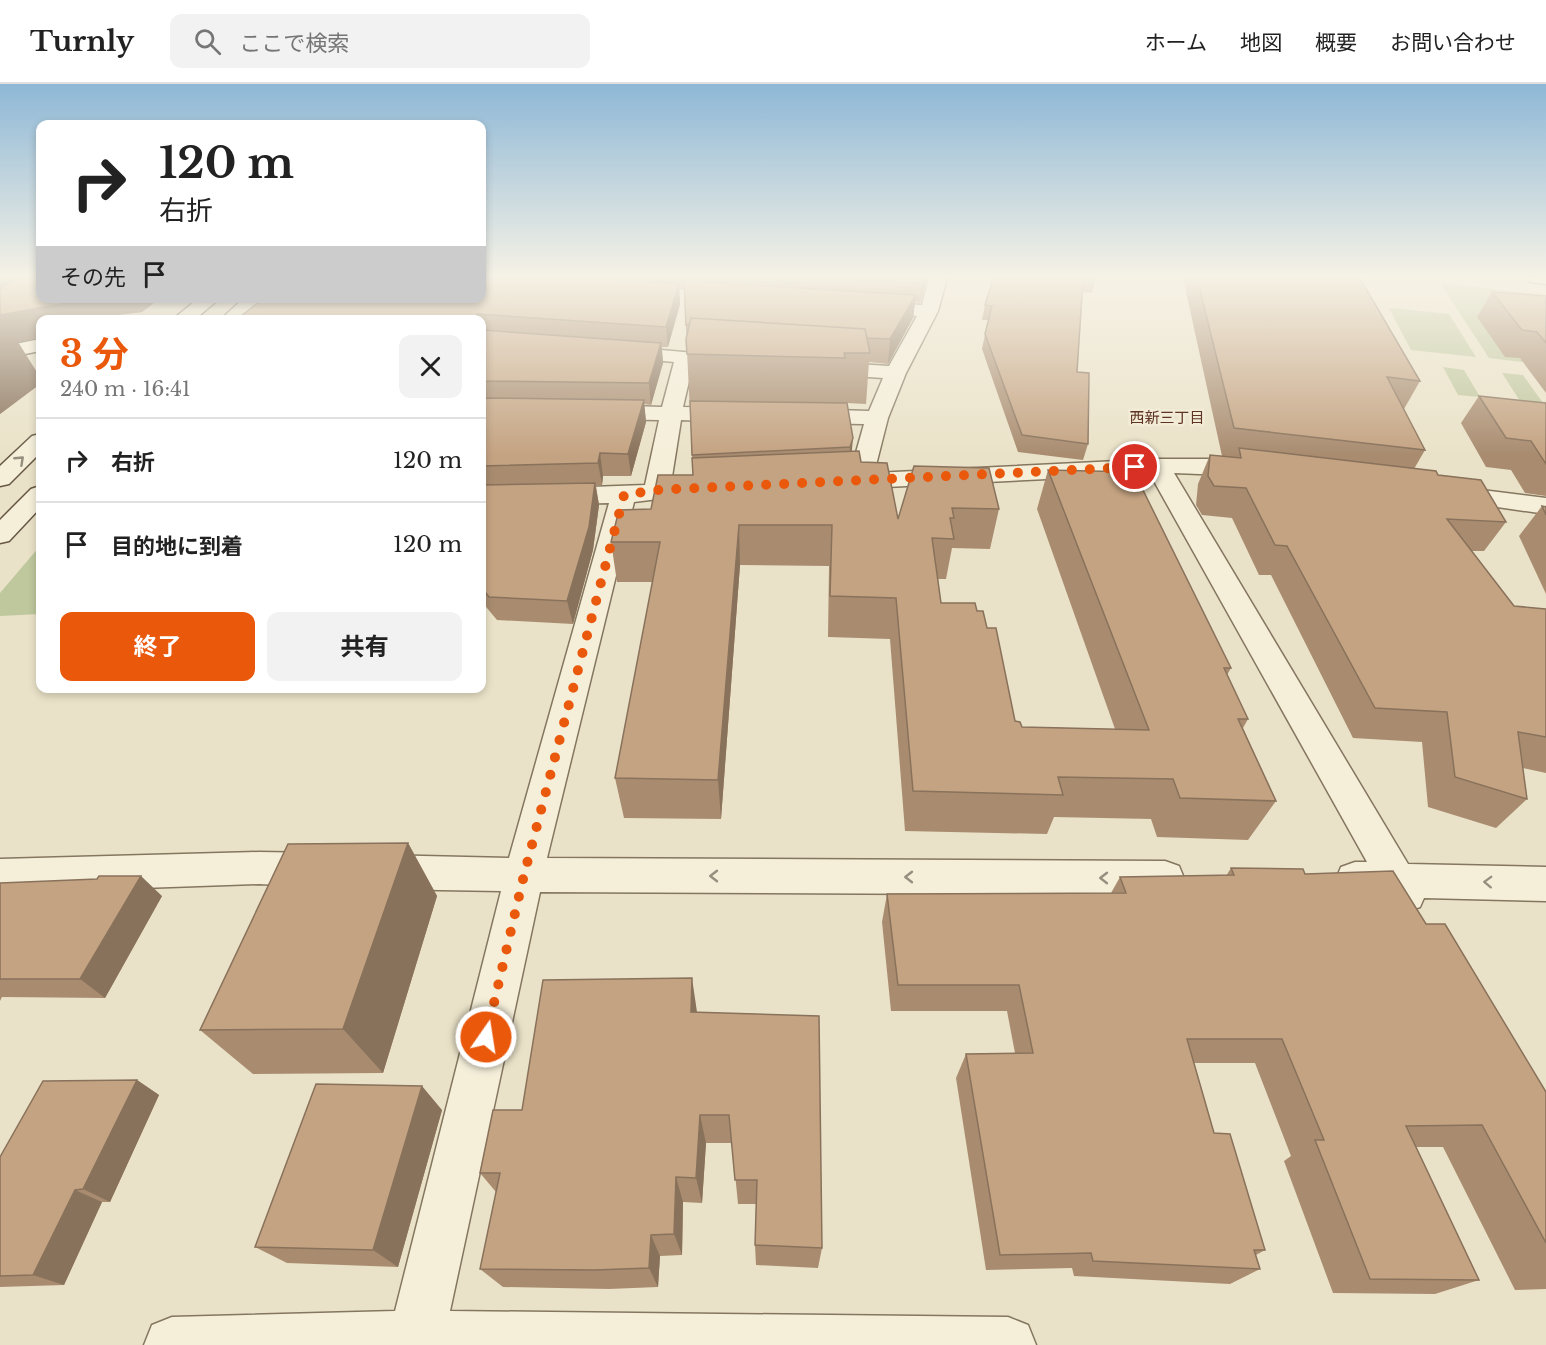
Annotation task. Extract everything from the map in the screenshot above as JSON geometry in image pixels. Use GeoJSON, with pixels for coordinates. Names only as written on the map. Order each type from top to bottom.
{"type":"FeatureCollection","features":[{"type":"Feature","properties":{"kind":"street"},"geometry":{"type":"LineString","coordinates":[[860,481],[877,418],[896,374],[916,337]]}},
{"type":"Feature","properties":{"kind":"street"},"geometry":{"type":"LineString","coordinates":[[0,353],[36,346]]}},
{"type":"Feature","properties":{"kind":"street"},"geometry":{"type":"LineString","coordinates":[[595,351],[756,363]]}},
{"type":"Feature","properties":{"kind":"street"},"geometry":{"type":"LineString","coordinates":[[416,1338],[524,875],[640,493],[671,413],[685,357]]}},
{"type":"Feature","properties":{"kind":"street"},"geometry":{"type":"LineString","coordinates":[[802,366],[896,374]]}},
{"type":"Feature","properties":{"kind":"street"},"geometry":{"type":"LineString","coordinates":[[576,412],[751,415]]}},
{"type":"Feature","properties":{"kind":"street"},"geometry":{"type":"LineString","coordinates":[[785,416],[877,418]]}},
{"type":"Feature","properties":{"kind":"street"},"geometry":{"type":"LineString","coordinates":[[0,479],[36,445]]}},
{"type":"Feature","properties":{"kind":"street"},"geometry":{"type":"LineString","coordinates":[[1158,466],[1420,920]]}},
{"type":"Feature","properties":{"kind":"street"},"geometry":{"type":"LineString","coordinates":[[826,483],[1158,466],[1218,466],[1277,473]]}},
{"type":"Feature","properties":{"kind":"street"},"geometry":{"type":"LineString","coordinates":[[486,498],[640,493],[724,487]]}},
{"type":"Feature","properties":{"kind":"street"},"geometry":{"type":"LineString","coordinates":[[1429,492],[1546,506]]}},
{"type":"Feature","properties":{"kind":"street"},"geometry":{"type":"LineString","coordinates":[[0,535],[31,512]]}},
{"type":"Feature","properties":{"kind":"street"},"geometry":{"type":"LineString","coordinates":[[0,876],[259,868],[524,875],[1205,878]]}},
{"type":"Feature","properties":{"kind":"street"},"geometry":{"type":"LineString","coordinates":[[1325,878],[1546,884]]}},
{"type":"Feature","properties":{"kind":"street"},"geometry":{"type":"LineString","coordinates":[[172,1345],[312,1343],[416,1338],[1008,1345]]}},
{"type":"Feature","properties":{"kind":"green space"},"geometry":{"type":"Polygon","coordinates":[[[1404,337],[1463,337],[1476,357],[1411,350],[1404,337]]]}},
{"type":"Feature","properties":{"kind":"green space"},"geometry":{"type":"Polygon","coordinates":[[[1475,337],[1546,337],[1546,365],[1489,358],[1475,337]]]}},
{"type":"Feature","properties":{"kind":"green space"},"geometry":{"type":"Polygon","coordinates":[[[1443,367],[1464,370],[1480,397],[1458,395],[1443,367]]]}},
{"type":"Feature","properties":{"kind":"green space"},"geometry":{"type":"Polygon","coordinates":[[[1502,373],[1523,375],[1543,403],[1520,401],[1502,373]]]}},
{"type":"Feature","properties":{"kind":"green space"},"geometry":{"type":"Polygon","coordinates":[[[36,551],[36,614],[0,616],[0,593],[36,551]]]}},
{"type":"Feature","properties":{"kind":"building"},"geometry":{"type":"Polygon","coordinates":[[[486,337],[576,337],[661,343],[649,383],[486,381],[486,337]]]}},
{"type":"Feature","properties":{"kind":"building"},"geometry":{"type":"Polygon","coordinates":[[[687,337],[867,337],[870,353],[844,353],[845,358],[687,354],[687,337]]]}},
{"type":"Feature","properties":{"kind":"building"},"geometry":{"type":"Polygon","coordinates":[[[867,337],[891,337],[890,339],[867,337]]]}},
{"type":"Feature","properties":{"kind":"building"},"geometry":{"type":"Polygon","coordinates":[[[986,337],[1079,337],[1077,372],[1089,373],[1088,444],[1022,435],[986,337]]]}},
{"type":"Feature","properties":{"kind":"building"},"geometry":{"type":"Polygon","coordinates":[[[1212,337],[1394,337],[1420,381],[1387,377],[1425,450],[1234,428],[1212,337]]]}},
{"type":"Feature","properties":{"kind":"building"},"geometry":{"type":"Polygon","coordinates":[[[1479,396],[1546,403],[1546,464],[1531,441],[1506,438],[1479,396]]]}},
{"type":"Feature","properties":{"kind":"building"},"geometry":{"type":"Polygon","coordinates":[[[486,398],[644,400],[628,454],[600,453],[598,463],[486,466],[486,398]]]}},
{"type":"Feature","properties":{"kind":"building"},"geometry":{"type":"Polygon","coordinates":[[[690,401],[847,403],[853,438],[850,447],[692,455],[690,401]]]}},
{"type":"Feature","properties":{"kind":"building"},"geometry":{"type":"Polygon","coordinates":[[[1239,448],[1436,471],[1438,475],[1481,480],[1506,522],[1447,519],[1514,606],[1546,609],[1546,737],[1518,732],[1527,799],[1455,777],[1447,712],[1375,708],[1287,546],[1275,545],[1246,488],[1214,486],[1208,476],[1210,455],[1241,458],[1239,448]]]}},
{"type":"Feature","properties":{"kind":"building"},"geometry":{"type":"Polygon","coordinates":[[[859,451],[861,462],[887,463],[898,519],[914,466],[989,468],[999,509],[952,508],[954,518],[950,518],[954,539],[932,538],[941,603],[975,603],[977,611],[983,611],[987,628],[996,628],[1015,721],[1020,722],[1022,727],[1149,730],[1048,470],[1134,472],[1231,668],[1224,668],[1248,719],[1238,719],[1276,801],[1180,798],[1173,779],[1058,777],[1063,795],[913,791],[896,598],[830,596],[832,525],[739,525],[718,780],[615,778],[660,542],[611,542],[619,510],[651,509],[658,475],[693,475],[692,458],[859,451]]]}},
{"type":"Feature","properties":{"kind":"building"},"geometry":{"type":"Polygon","coordinates":[[[595,483],[589,527],[567,601],[489,597],[486,593],[486,485],[595,483]]]}},
{"type":"Feature","properties":{"kind":"building"},"geometry":{"type":"Polygon","coordinates":[[[408,843],[343,1029],[200,1030],[288,844],[408,843]]]}},
{"type":"Feature","properties":{"kind":"building"},"geometry":{"type":"Polygon","coordinates":[[[1231,868],[1303,869],[1305,874],[1393,871],[1426,924],[1445,924],[1546,1092],[1546,1243],[1482,1125],[1406,1126],[1479,1280],[1370,1279],[1315,1140],[1324,1140],[1282,1039],[1187,1039],[1214,1133],[1230,1134],[1265,1250],[1254,1250],[1260,1269],[1093,1261],[1091,1253],[1000,1255],[966,1054],[1033,1053],[1019,985],[898,985],[887,894],[1126,893],[1120,877],[1234,875],[1231,868]]]}},
{"type":"Feature","properties":{"kind":"building"},"geometry":{"type":"Polygon","coordinates":[[[99,876],[141,876],[80,979],[0,979],[0,883],[97,879],[99,876]]]}},
{"type":"Feature","properties":{"kind":"building"},"geometry":{"type":"Polygon","coordinates":[[[692,978],[691,1012],[819,1016],[822,1248],[755,1245],[757,1180],[735,1180],[729,1115],[700,1115],[696,1178],[676,1177],[674,1234],[651,1235],[649,1268],[480,1269],[500,1173],[480,1173],[493,1110],[522,1110],[543,980],[692,978]]]}},
{"type":"Feature","properties":{"kind":"building"},"geometry":{"type":"Polygon","coordinates":[[[137,1080],[83,1189],[75,1190],[33,1275],[0,1276],[0,1157],[43,1081],[137,1080]]]}},
{"type":"Feature","properties":{"kind":"building"},"geometry":{"type":"Polygon","coordinates":[[[316,1084],[422,1086],[373,1250],[255,1247],[316,1084]]]}},
{"type":"Feature","properties":{"kind":"district","name":"西新三丁目"},"geometry":{"type":"Point","coordinates":[1167,417]}},
{"type":"Feature","properties":{"kind":"route"},"geometry":{"type":"LineString","coordinates":[[486,1037],[524,875],[624,495],[657,490],[1135,467]]}}]}
